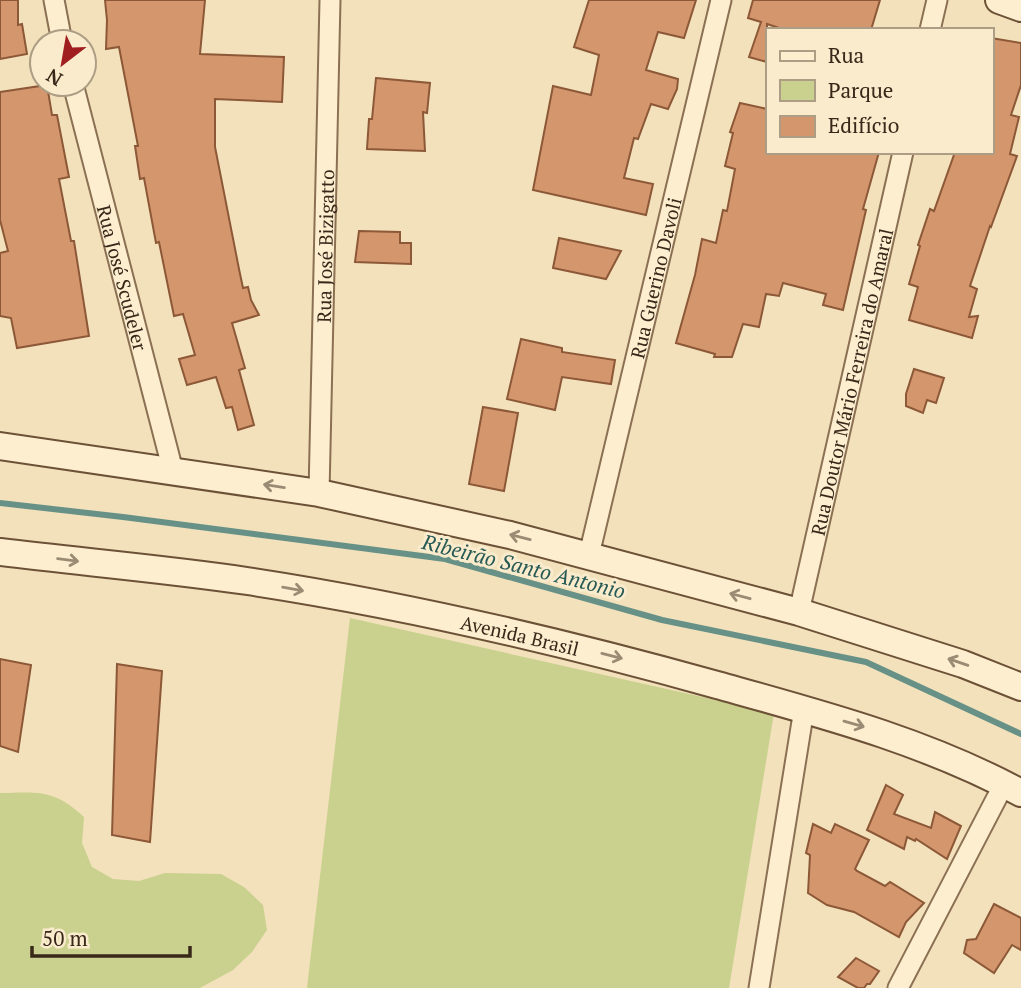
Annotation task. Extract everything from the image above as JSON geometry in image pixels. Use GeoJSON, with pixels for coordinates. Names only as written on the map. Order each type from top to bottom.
{"type":"FeatureCollection","features":[{"type":"Feature","properties":{"kind":"main road"},"geometry":{"type":"LineString","coordinates":[[999,0],[1021,8]]}},
{"type":"Feature","properties":{"kind":"main road"},"geometry":{"type":"LineString","coordinates":[[0,446],[319,493],[486,529],[799,612],[963,664],[1021,687]]}},
{"type":"Feature","properties":{"kind":"main road","name":"Avenida Brasil"},"geometry":{"type":"LineString","coordinates":[[0,552],[246,581],[367,601],[470,622],[614,657],[875,730],[1013,788]]}},
{"type":"Feature","properties":{"kind":"street"},"geometry":{"type":"LineString","coordinates":[[54,0],[59,28]]}},
{"type":"Feature","properties":{"kind":"street","name":"Rua José Bizigatto"},"geometry":{"type":"LineString","coordinates":[[319,493],[330,0]]}},
{"type":"Feature","properties":{"kind":"street","name":"Rua Guerino Davoli"},"geometry":{"type":"LineString","coordinates":[[589,555],[721,0]]}},
{"type":"Feature","properties":{"kind":"street"},"geometry":{"type":"LineString","coordinates":[[930,28],[937,0]]}},
{"type":"Feature","properties":{"kind":"street","name":"Rua José Scudeler"},"geometry":{"type":"LineString","coordinates":[[77,98],[173,471]]}},
{"type":"Feature","properties":{"kind":"street","name":"Rua Doutor Mário Ferreira do Amaral"},"geometry":{"type":"LineString","coordinates":[[799,612],[903,154]]}},
{"type":"Feature","properties":{"kind":"street"},"geometry":{"type":"LineString","coordinates":[[760,988],[804,709]]}},
{"type":"Feature","properties":{"kind":"street"},"geometry":{"type":"LineString","coordinates":[[898,988],[1013,788]]}},
{"type":"Feature","properties":{"kind":"green space"},"geometry":{"type":"Polygon","coordinates":[[[350,618],[774,713],[729,988],[307,988],[350,618]]]}},
{"type":"Feature","properties":{"kind":"green space"},"geometry":{"type":"Polygon","coordinates":[[[0,793],[45,794],[64,801],[84,817],[82,843],[92,867],[113,879],[139,881],[165,873],[221,874],[244,887],[263,905],[267,930],[252,952],[233,970],[200,988],[0,988],[0,793]]]}},
{"type":"Feature","properties":{"kind":"building"},"geometry":{"type":"Polygon","coordinates":[[[0,0],[18,0],[18,25],[22,24],[27,54],[0,59],[0,0]]]}},
{"type":"Feature","properties":{"kind":"building"},"geometry":{"type":"Polygon","coordinates":[[[105,0],[205,0],[200,54],[284,57],[282,102],[215,99],[215,147],[239,269],[243,288],[248,287],[259,315],[232,323],[245,368],[239,370],[254,425],[238,430],[232,407],[226,408],[216,377],[187,385],[179,359],[195,355],[183,314],[174,316],[144,178],[140,179],[135,146],[138,146],[119,47],[106,49],[105,0]]]}},
{"type":"Feature","properties":{"kind":"building"},"geometry":{"type":"Polygon","coordinates":[[[589,0],[696,0],[684,38],[658,32],[646,70],[678,79],[677,89],[668,109],[651,104],[638,139],[634,138],[624,178],[653,184],[646,215],[533,190],[553,86],[591,95],[599,55],[574,47],[589,0]]]}},
{"type":"Feature","properties":{"kind":"building"},"geometry":{"type":"Polygon","coordinates":[[[753,0],[880,0],[872,28],[779,28],[767,24],[766,62],[749,57],[761,22],[748,18],[753,0]]]}},
{"type":"Feature","properties":{"kind":"building"},"geometry":{"type":"Polygon","coordinates":[[[993,38],[1021,43],[1021,85],[1011,115],[1019,117],[1010,154],[1017,156],[970,286],[977,289],[969,317],[978,316],[972,338],[909,320],[918,287],[909,284],[930,209],[934,211],[954,154],[993,154],[993,38]]]}},
{"type":"Feature","properties":{"kind":"building"},"geometry":{"type":"Polygon","coordinates":[[[376,78],[430,83],[427,113],[423,112],[425,151],[367,149],[376,78]]]}},
{"type":"Feature","properties":{"kind":"building"},"geometry":{"type":"Polygon","coordinates":[[[28,88],[28,98],[49,98],[52,115],[57,115],[69,177],[59,179],[71,241],[74,241],[89,336],[17,348],[11,318],[0,316],[0,253],[8,251],[0,220],[0,92],[28,88]]]}},
{"type":"Feature","properties":{"kind":"building"},"geometry":{"type":"Polygon","coordinates":[[[740,103],[766,109],[766,154],[878,154],[863,209],[866,210],[843,310],[823,305],[826,294],[783,283],[779,296],[766,294],[759,327],[743,324],[732,357],[714,357],[715,354],[676,343],[702,239],[716,243],[723,210],[727,211],[735,169],[725,166],[733,133],[730,132],[740,103]]]}},
{"type":"Feature","properties":{"kind":"building"},"geometry":{"type":"Polygon","coordinates":[[[359,231],[400,232],[400,243],[411,243],[411,264],[355,262],[359,231]]]}},
{"type":"Feature","properties":{"kind":"building"},"geometry":{"type":"Polygon","coordinates":[[[559,238],[621,251],[606,279],[553,268],[559,238]]]}},
{"type":"Feature","properties":{"kind":"building"},"geometry":{"type":"Polygon","coordinates":[[[521,339],[562,348],[562,352],[615,360],[611,384],[562,377],[555,410],[507,399],[521,339]]]}},
{"type":"Feature","properties":{"kind":"building"},"geometry":{"type":"Polygon","coordinates":[[[914,369],[944,378],[936,403],[927,400],[923,413],[906,406],[906,394],[914,369]]]}},
{"type":"Feature","properties":{"kind":"building"},"geometry":{"type":"Polygon","coordinates":[[[483,407],[518,413],[504,491],[469,484],[483,407]]]}},
{"type":"Feature","properties":{"kind":"building"},"geometry":{"type":"Polygon","coordinates":[[[0,659],[31,665],[18,752],[0,746],[0,659]]]}},
{"type":"Feature","properties":{"kind":"building"},"geometry":{"type":"Polygon","coordinates":[[[117,664],[162,671],[150,842],[112,835],[117,664]]]}},
{"type":"Feature","properties":{"kind":"building"},"geometry":{"type":"Polygon","coordinates":[[[886,785],[903,795],[894,814],[931,828],[935,812],[961,826],[947,859],[916,839],[915,841],[907,837],[904,849],[867,830],[886,785]]]}},
{"type":"Feature","properties":{"kind":"building"},"geometry":{"type":"Polygon","coordinates":[[[813,824],[831,833],[835,824],[869,840],[855,869],[885,886],[890,882],[924,903],[906,922],[899,937],[854,912],[827,905],[808,893],[810,855],[806,853],[813,824]]]}},
{"type":"Feature","properties":{"kind":"building"},"geometry":{"type":"Polygon","coordinates":[[[994,904],[1021,918],[1021,950],[1012,945],[994,973],[964,953],[967,940],[976,939],[994,904]]]}},
{"type":"Feature","properties":{"kind":"building"},"geometry":{"type":"Polygon","coordinates":[[[856,958],[879,971],[864,988],[858,988],[838,977],[856,958]]]}},
{"type":"Feature","properties":{"kind":"waterway","name":"Ribeirão Santo Antonio"},"geometry":{"type":"LineString","coordinates":[[0,503],[445,559],[662,620],[866,662],[1021,734]]}}]}
